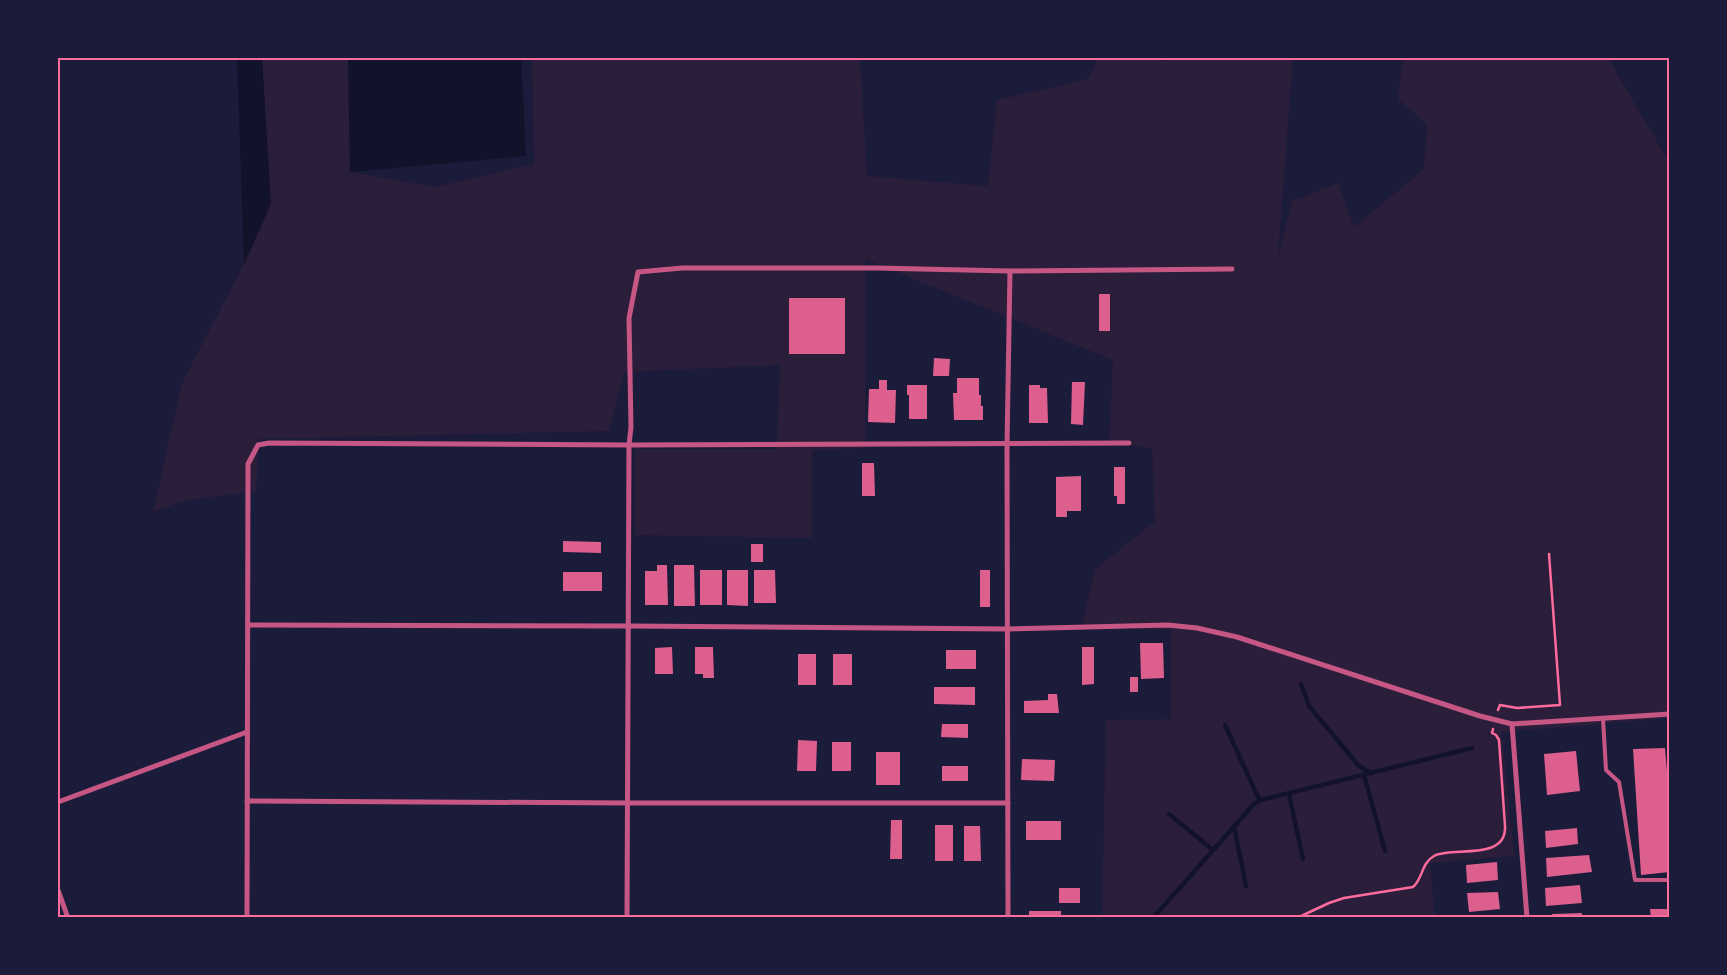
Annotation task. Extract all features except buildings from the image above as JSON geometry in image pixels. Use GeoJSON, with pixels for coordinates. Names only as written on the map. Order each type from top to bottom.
{"type":"FeatureCollection","features":[{"type":"Feature","properties":{"kind":"street"},"geometry":{"type":"LineString","coordinates":[[627,918],[628,445],[631,428],[629,318],[638,272],[682,268],[876,268],[1010,271],[1232,269]]}},
{"type":"Feature","properties":{"kind":"street"},"geometry":{"type":"LineString","coordinates":[[1008,918],[1007,444],[1010,271]]}},
{"type":"Feature","properties":{"kind":"street"},"geometry":{"type":"LineString","coordinates":[[247,918],[248,464],[258,446],[269,443],[628,445],[1129,443]]}},
{"type":"Feature","properties":{"kind":"street"},"geometry":{"type":"LineString","coordinates":[[248,625],[1008,629],[1168,625],[1197,628],[1237,637],[1480,716],[1512,724],[1670,714]]}},
{"type":"Feature","properties":{"kind":"street"},"geometry":{"type":"LineString","coordinates":[[1512,724],[1527,918]]}},
{"type":"Feature","properties":{"kind":"street"},"geometry":{"type":"LineString","coordinates":[[58,802],[247,732]]}},
{"type":"Feature","properties":{"kind":"street"},"geometry":{"type":"LineString","coordinates":[[247,801],[1008,803]]}},
{"type":"Feature","properties":{"kind":"street"},"geometry":{"type":"LineString","coordinates":[[58,890],[68,918]]}},
{"type":"Feature","properties":{"kind":"lane"},"geometry":{"type":"LineString","coordinates":[[1603,719],[1606,770],[1619,782],[1635,880],[1670,880]]}},
{"type":"Feature","properties":{"kind":"path"},"geometry":{"type":"LineString","coordinates":[[1498,711],[1500,706],[1517,708],[1560,705],[1548,554]]}},
{"type":"Feature","properties":{"kind":"path"},"geometry":{"type":"LineString","coordinates":[[1298,918],[1344,898],[1412,888],[1419,882],[1426,863],[1435,855],[1486,850],[1499,842],[1505,830],[1499,740],[1492,733],[1493,729]]}},
{"type":"Feature","properties":{"kind":"shaded area"},"geometry":{"type":"Polygon","coordinates":[[[237,58],[262,58],[271,204],[244,264],[237,58]]]}},
{"type":"Feature","properties":{"kind":"shaded area"},"geometry":{"type":"Polygon","coordinates":[[[262,58],[348,58],[350,172],[435,187],[534,164],[532,58],[860,58],[867,176],[988,186],[997,100],[1088,79],[1098,58],[1164,58],[1166,61],[1183,58],[1293,58],[1278,256],[1292,201],[1338,183],[1354,227],[1424,169],[1427,125],[1398,99],[1403,58],[1608,58],[1669,162],[1669,718],[1502,732],[1514,856],[1430,863],[1435,917],[1102,917],[1106,720],[1171,719],[1171,630],[1082,626],[1095,569],[1155,522],[1152,448],[1109,443],[1113,360],[865,259],[865,448],[812,450],[812,538],[635,535],[635,449],[777,449],[780,365],[624,372],[609,431],[259,439],[256,491],[183,501],[153,512],[182,383],[244,264],[271,204],[262,58]]]}},
{"type":"Feature","properties":{"kind":"shaded area"},"geometry":{"type":"Polygon","coordinates":[[[348,58],[521,58],[526,156],[350,172],[348,58]]]}},
{"type":"Feature","properties":{"kind":"waterway"},"geometry":{"type":"LineString","coordinates":[[1301,684],[1309,706],[1359,766],[1371,773]]}},
{"type":"Feature","properties":{"kind":"waterway"},"geometry":{"type":"LineString","coordinates":[[1225,725],[1261,800]]}},
{"type":"Feature","properties":{"kind":"waterway"},"geometry":{"type":"LineString","coordinates":[[1153,918],[1254,804],[1261,800],[1472,748]]}},
{"type":"Feature","properties":{"kind":"waterway"},"geometry":{"type":"LineString","coordinates":[[1364,775],[1385,851]]}},
{"type":"Feature","properties":{"kind":"waterway"},"geometry":{"type":"LineString","coordinates":[[1289,794],[1303,859]]}},
{"type":"Feature","properties":{"kind":"waterway"},"geometry":{"type":"LineString","coordinates":[[1169,814],[1213,850]]}},
{"type":"Feature","properties":{"kind":"waterway"},"geometry":{"type":"LineString","coordinates":[[1234,826],[1246,886]]}}]}
